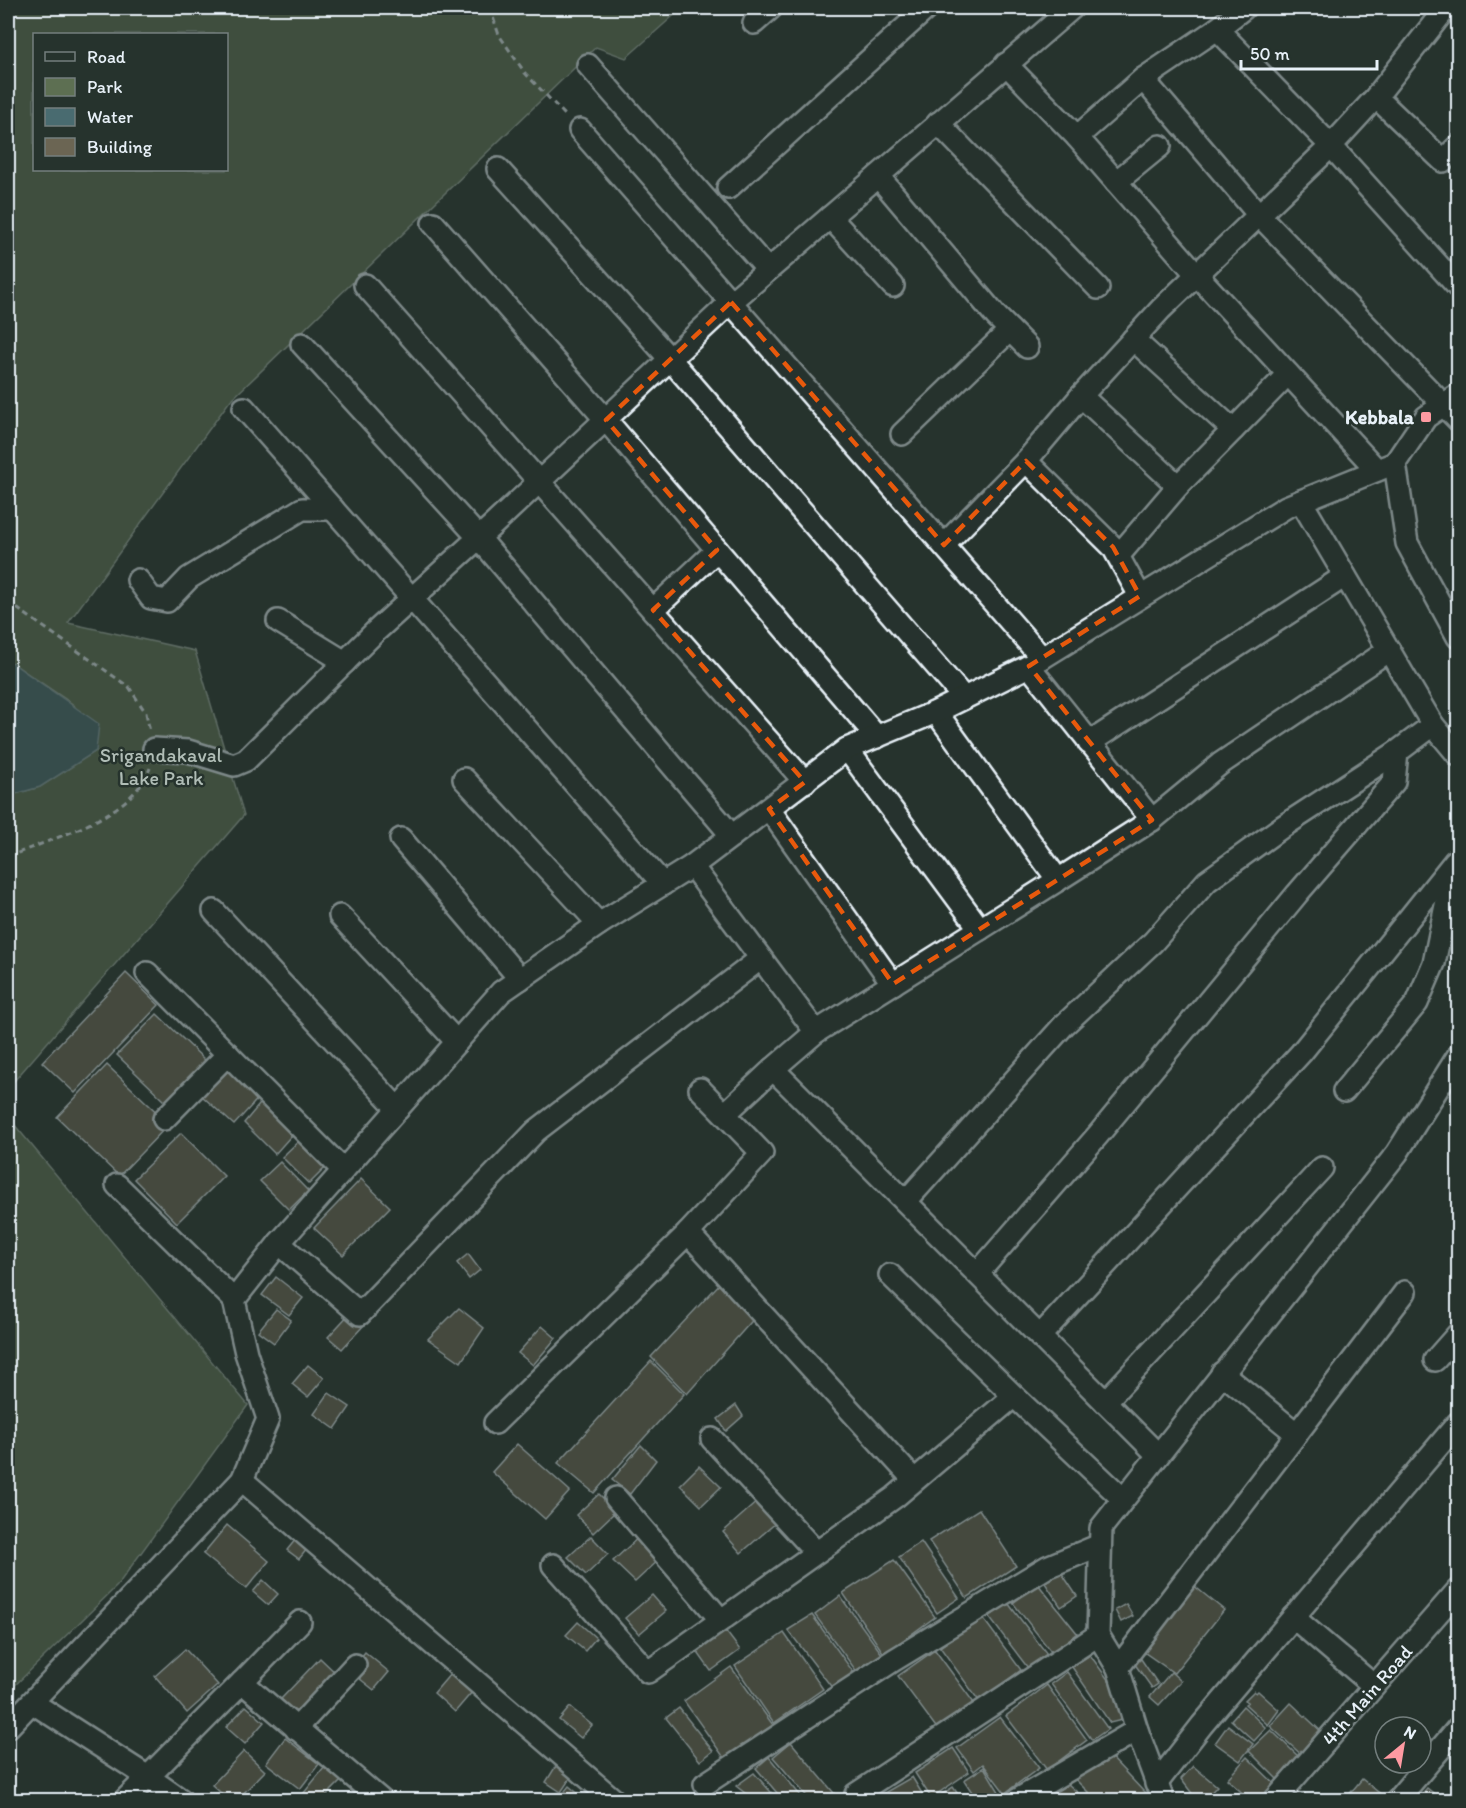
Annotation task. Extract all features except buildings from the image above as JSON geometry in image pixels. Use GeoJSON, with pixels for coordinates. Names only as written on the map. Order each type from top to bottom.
{"type":"FeatureCollection","features":[{"type":"Feature","properties":{"kind":"street"},"geometry":{"type":"LineString","coordinates":[[754,23],[771,8]]}},
{"type":"Feature","properties":{"kind":"street"},"geometry":{"type":"LineString","coordinates":[[728,188],[927,8]]}},
{"type":"Feature","properties":{"kind":"street"},"geometry":{"type":"LineString","coordinates":[[154,749],[188,751],[234,765],[246,760],[412,598],[540,482],[731,302],[1072,8]]}},
{"type":"Feature","properties":{"kind":"street"},"geometry":{"type":"LineString","coordinates":[[1077,137],[1143,79],[1244,8]]}},
{"type":"Feature","properties":{"kind":"street"},"geometry":{"type":"LineString","coordinates":[[944,545],[1026,461],[1133,339],[1197,274],[1331,146],[1376,97],[1446,8]]}},
{"type":"Feature","properties":{"kind":"street"},"geometry":{"type":"LineString","coordinates":[[1217,29],[1331,146],[1457,283]]}},
{"type":"Feature","properties":{"kind":"street"},"geometry":{"type":"LineString","coordinates":[[1006,64],[1077,137],[1288,374],[1386,467],[1407,543],[1458,637]]}},
{"type":"Feature","properties":{"kind":"street"},"geometry":{"type":"LineString","coordinates":[[588,65],[768,270]]}},
{"type":"Feature","properties":{"kind":"street"},"geometry":{"type":"LineString","coordinates":[[234,1299],[279,1242],[501,992],[599,924],[692,866],[847,749],[936,712],[1036,662],[1286,507],[1386,467],[1426,417],[1453,407],[1259,215],[1143,79]]}},
{"type":"Feature","properties":{"kind":"street"},"geometry":{"type":"LineString","coordinates":[[1376,97],[1443,161],[1458,146]]}},
{"type":"Feature","properties":{"kind":"street"},"geometry":{"type":"LineString","coordinates":[[938,123],[1098,288]]}},
{"type":"Feature","properties":{"kind":"street"},"geometry":{"type":"LineString","coordinates":[[580,130],[944,545],[1036,662],[1089,743],[1152,820]]}},
{"type":"Feature","properties":{"kind":"street"},"geometry":{"type":"LineString","coordinates":[[1116,182],[1160,146]]}},
{"type":"Feature","properties":{"kind":"street"},"geometry":{"type":"LineString","coordinates":[[498,169],[670,359],[964,698]]}},
{"type":"Feature","properties":{"kind":"street"},"geometry":{"type":"LineString","coordinates":[[878,176],[1027,347]]}},
{"type":"Feature","properties":{"kind":"street"},"geometry":{"type":"LineString","coordinates":[[830,217],[893,286]]}},
{"type":"Feature","properties":{"kind":"street"},"geometry":{"type":"LineString","coordinates":[[433,223],[606,420],[877,737]]}},
{"type":"Feature","properties":{"kind":"street"},"geometry":{"type":"LineString","coordinates":[[365,285],[805,782]]}},
{"type":"Feature","properties":{"kind":"street"},"geometry":{"type":"LineString","coordinates":[[902,434],[1010,330]]}},
{"type":"Feature","properties":{"kind":"street"},"geometry":{"type":"LineString","coordinates":[[1133,339],[1233,430]]}},
{"type":"Feature","properties":{"kind":"street"},"geometry":{"type":"LineString","coordinates":[[302,344],[479,538],[732,836]]}},
{"type":"Feature","properties":{"kind":"street"},"geometry":{"type":"LineString","coordinates":[[1119,555],[1178,486],[1288,374]]}},
{"type":"Feature","properties":{"kind":"street"},"geometry":{"type":"LineString","coordinates":[[1081,396],[1178,486]]}},
{"type":"Feature","properties":{"kind":"street"},"geometry":{"type":"LineString","coordinates":[[244,408],[663,884]]}},
{"type":"Feature","properties":{"kind":"street"},"geometry":{"type":"LineString","coordinates":[[1026,461],[1119,555],[1140,596]]}},
{"type":"Feature","properties":{"kind":"street"},"geometry":{"type":"LineString","coordinates":[[1301,501],[1433,725],[1458,755]]}},
{"type":"Feature","properties":{"kind":"street"},"geometry":{"type":"LineString","coordinates":[[138,580],[151,598],[166,601],[189,578],[302,510],[333,509]]}},
{"type":"Feature","properties":{"kind":"street"},"geometry":{"type":"LineString","coordinates":[[653,610],[717,550]]}},
{"type":"Feature","properties":{"kind":"street"},"geometry":{"type":"LineString","coordinates":[[1089,743],[1345,576]]}},
{"type":"Feature","properties":{"kind":"street"},"geometry":{"type":"LineString","coordinates":[[278,621],[345,662]]}},
{"type":"Feature","properties":{"kind":"street"},"geometry":{"type":"LineString","coordinates":[[729,1110],[816,1032],[1152,820],[1221,764],[1389,650]]}},
{"type":"Feature","properties":{"kind":"street"},"geometry":{"type":"LineString","coordinates":[[936,712],[1058,880]]}},
{"type":"Feature","properties":{"kind":"street"},"geometry":{"type":"LineString","coordinates":[[906,1201],[1064,1025],[1153,942],[1207,881],[1282,827],[1397,752],[1433,725]]}},
{"type":"Feature","properties":{"kind":"street"},"geometry":{"type":"LineString","coordinates":[[847,749],[980,929]]}},
{"type":"Feature","properties":{"kind":"street"},"geometry":{"type":"LineString","coordinates":[[978,1273],[1106,1126],[1297,894],[1394,782],[1397,752]]}},
{"type":"Feature","properties":{"kind":"street"},"geometry":{"type":"LineString","coordinates":[[464,779],[599,924]]}},
{"type":"Feature","properties":{"kind":"street"},"geometry":{"type":"LineString","coordinates":[[769,808],[893,984]]}},
{"type":"Feature","properties":{"kind":"street"},"geometry":{"type":"LineString","coordinates":[[401,839],[520,979]]}},
{"type":"Feature","properties":{"kind":"street"},"geometry":{"type":"LineString","coordinates":[[1040,1336],[1301,1053],[1457,855]]}},
{"type":"Feature","properties":{"kind":"street"},"geometry":{"type":"LineString","coordinates":[[1344,1091],[1417,1003],[1434,963],[1457,855]]}},
{"type":"Feature","properties":{"kind":"street"},"geometry":{"type":"LineString","coordinates":[[692,866],[816,1032]]}},
{"type":"Feature","properties":{"kind":"street"},"geometry":{"type":"LineString","coordinates":[[214,911],[398,1109]]}},
{"type":"Feature","properties":{"kind":"street"},"geometry":{"type":"LineString","coordinates":[[340,916],[457,1042]]}},
{"type":"Feature","properties":{"kind":"street"},"geometry":{"type":"LineString","coordinates":[[279,1242],[360,1314],[536,1131],[760,959]]}},
{"type":"Feature","properties":{"kind":"street"},"geometry":{"type":"LineString","coordinates":[[147,973],[343,1170]]}},
{"type":"Feature","properties":{"kind":"street"},"geometry":{"type":"LineString","coordinates":[[164,1119],[228,1054]]}},
{"type":"Feature","properties":{"kind":"street"},"geometry":{"type":"LineString","coordinates":[[1159,1792],[1118,1668],[1098,1635],[1101,1528],[1397,1154],[1458,1056]]}},
{"type":"Feature","properties":{"kind":"street"},"geometry":{"type":"LineString","coordinates":[[773,1069],[1158,1455]]}},
{"type":"Feature","properties":{"kind":"street"},"geometry":{"type":"LineString","coordinates":[[495,1423],[688,1233],[762,1153],[729,1110],[700,1089]]}},
{"type":"Feature","properties":{"kind":"street"},"geometry":{"type":"LineString","coordinates":[[1105,1402],[1322,1168]]}},
{"type":"Feature","properties":{"kind":"street"},"geometry":{"type":"LineString","coordinates":[[8,1727],[242,1480],[268,1419],[246,1353],[234,1299],[117,1185]]}},
{"type":"Feature","properties":{"kind":"street"},"geometry":{"type":"LineString","coordinates":[[688,1233],[914,1480]]}},
{"type":"Feature","properties":{"kind":"street"},"geometry":{"type":"LineString","coordinates":[[890,1275],[1123,1499]]}},
{"type":"Feature","properties":{"kind":"street"},"geometry":{"type":"LineString","coordinates":[[1118,1668],[1405,1292]]}},
{"type":"Feature","properties":{"kind":"street"},"geometry":{"type":"LineString","coordinates":[[1435,1360],[1458,1334]]}},
{"type":"Feature","properties":{"kind":"street"},"geometry":{"type":"LineString","coordinates":[[1222,1373],[1297,1434]]}},
{"type":"Feature","properties":{"kind":"street"},"geometry":{"type":"LineString","coordinates":[[553,1564],[648,1672],[914,1480],[1014,1396]]}},
{"type":"Feature","properties":{"kind":"street"},"geometry":{"type":"LineString","coordinates":[[1159,1792],[1293,1617],[1458,1423]]}},
{"type":"Feature","properties":{"kind":"street"},"geometry":{"type":"LineString","coordinates":[[712,1438],[816,1552]]}},
{"type":"Feature","properties":{"kind":"street"},"geometry":{"type":"LineString","coordinates":[[242,1480],[614,1800]]}},
{"type":"Feature","properties":{"kind":"street"},"geometry":{"type":"LineString","coordinates":[[616,1498],[721,1620]]}},
{"type":"Feature","properties":{"kind":"street"},"geometry":{"type":"LineString","coordinates":[[705,1784],[894,1660],[1047,1567],[1100,1545]]}},
{"type":"Feature","properties":{"kind":"street","name":"4th Main Road"},"geometry":{"type":"LineString","coordinates":[[1275,1800],[1458,1590]]}},
{"type":"Feature","properties":{"kind":"street"},"geometry":{"type":"LineString","coordinates":[[1293,1617],[1374,1686]]}},
{"type":"Feature","properties":{"kind":"street"},"geometry":{"type":"LineString","coordinates":[[125,1800],[300,1622]]}},
{"type":"Feature","properties":{"kind":"street"},"geometry":{"type":"LineString","coordinates":[[856,1794],[1098,1635]]}},
{"type":"Feature","properties":{"kind":"street"},"geometry":{"type":"LineString","coordinates":[[296,1729],[355,1665]]}},
{"type":"Feature","properties":{"kind":"street"},"geometry":{"type":"LineString","coordinates":[[242,1682],[381,1800]]}},
{"type":"Feature","properties":{"kind":"street"},"geometry":{"type":"LineString","coordinates":[[33,1703],[181,1800]]}},
{"type":"Feature","properties":{"kind":"street"},"geometry":{"type":"LineString","coordinates":[[1397,1800],[1458,1728]]}},
{"type":"Feature","properties":{"kind":"street"},"geometry":{"type":"LineString","coordinates":[[1017,1800],[1137,1730]]}},
{"type":"Feature","properties":{"kind":"path"},"geometry":{"type":"LineString","coordinates":[[490,8],[499,35],[525,72],[580,130]]}},
{"type":"Feature","properties":{"kind":"path"},"geometry":{"type":"LineString","coordinates":[[8,602],[129,687],[146,713],[154,749],[147,776],[132,796],[113,813],[8,857]]}},
{"type":"Feature","properties":{"kind":"highlighted area"},"geometry":{"type":"Polygon","coordinates":[[[731,302],[944,545],[1026,461],[1113,547],[1140,596],[1029,666],[1152,820],[893,984],[769,809],[805,782],[653,610],[717,550],[606,420],[731,302]]]}},
{"type":"Feature","properties":{"kind":"green space","name":"Srigandakaval Lake Park"},"geometry":{"type":"Polygon","coordinates":[[[8,8],[682,8],[626,58],[596,47],[229,402],[68,623],[195,651],[244,815],[8,1088],[8,796],[40,787],[96,751],[74,705],[8,660],[8,8]]]}},
{"type":"Feature","properties":{"kind":"green space"},"geometry":{"type":"Polygon","coordinates":[[[8,1117],[248,1405],[117,1586],[8,1692],[8,1117]]]}},
{"type":"Feature","properties":{"kind":"water"},"geometry":{"type":"Polygon","coordinates":[[[8,660],[99,724],[96,751],[40,787],[8,796],[8,660]]]}},
{"type":"Feature","properties":{"kind":"place","name":"Kebbala"},"geometry":{"type":"Point","coordinates":[1426,417]}}]}
